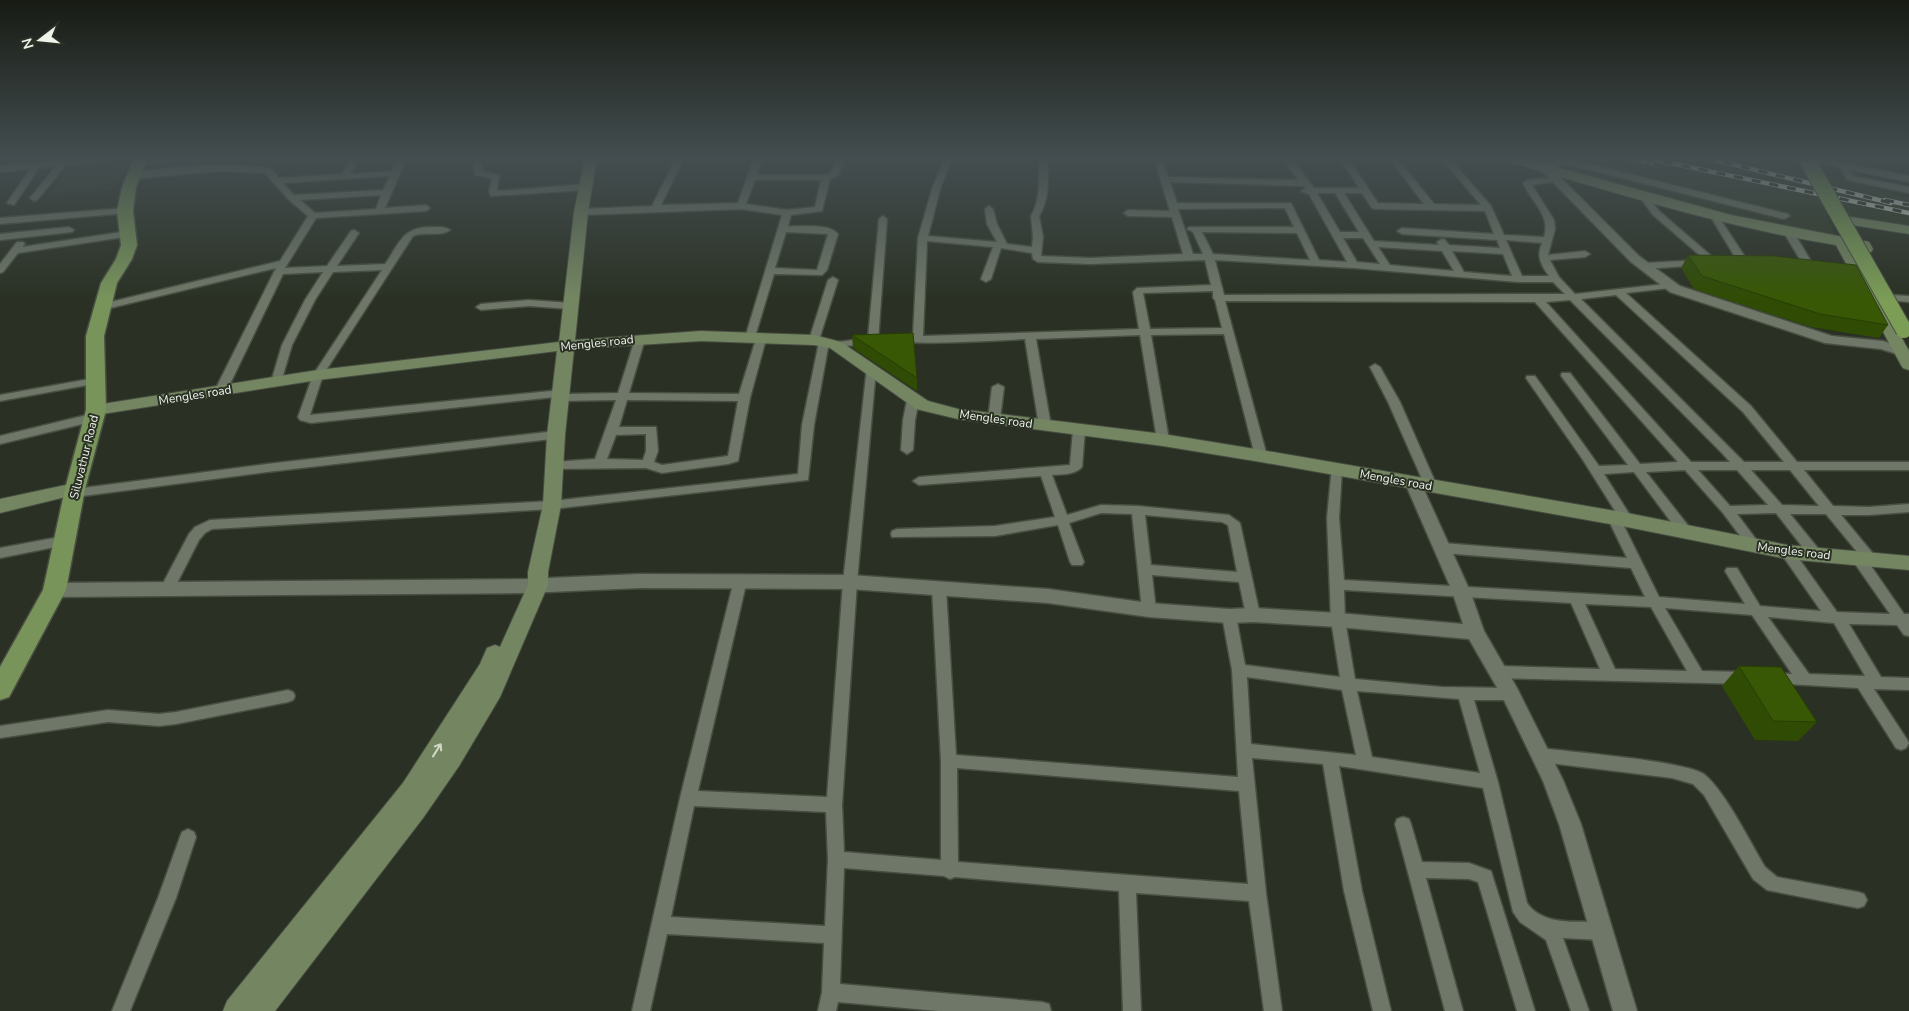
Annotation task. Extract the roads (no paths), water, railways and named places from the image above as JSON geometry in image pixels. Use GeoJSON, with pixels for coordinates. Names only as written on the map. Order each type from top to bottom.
{"type":"FeatureCollection","features":[{"type":"Feature","properties":{"kind":"highway"},"geometry":{"type":"LineString","coordinates":[[1839,205],[1907,325]]}},
{"type":"Feature","properties":{"kind":"main road","name":"Siluvathur Road"},"geometry":{"type":"LineString","coordinates":[[1,686],[54,590],[75,491],[95,414],[96,336],[102,307],[109,282],[124,258],[128,245],[126,205]]}},
{"type":"Feature","properties":{"kind":"main road"},"geometry":{"type":"LineString","coordinates":[[237,1011],[451,759],[489,697],[534,581],[552,505],[556,435],[582,205]]}},
{"type":"Feature","properties":{"kind":"main road"},"geometry":{"type":"LineString","coordinates":[[1679,205],[1789,233],[1864,245],[1907,325]]}},
{"type":"Feature","properties":{"kind":"main road"},"geometry":{"type":"LineString","coordinates":[[1850,221],[1909,230]]}},
{"type":"Feature","properties":{"kind":"main road"},"geometry":{"type":"LineString","coordinates":[[1841,242],[1906,359]]}},
{"type":"Feature","properties":{"kind":"main road"},"geometry":{"type":"LineString","coordinates":[[1884,318],[1907,325]]}},
{"type":"Feature","properties":{"kind":"main road","name":"Mengles road"},"geometry":{"type":"LineString","coordinates":[[95,414],[221,390],[318,375],[567,346],[640,339],[701,336],[824,342],[871,369],[913,400],[940,410],[1045,426],[1163,440],[1261,456],[1620,518],[1787,552],[1909,563]]}},
{"type":"Feature","properties":{"kind":"main road"},"geometry":{"type":"LineString","coordinates":[[0,506],[75,491]]}},
{"type":"Feature","properties":{"kind":"main road"},"geometry":{"type":"LineString","coordinates":[[257,1011],[376,848]]}},
{"type":"Feature","properties":{"kind":"street"},"geometry":{"type":"LineString","coordinates":[[300,205],[313,216],[426,208]]}},
{"type":"Feature","properties":{"kind":"street"},"geometry":{"type":"LineString","coordinates":[[379,212],[381,205]]}},
{"type":"Feature","properties":{"kind":"street"},"geometry":{"type":"LineString","coordinates":[[581,212],[740,206],[787,213],[819,209],[820,205]]}},
{"type":"Feature","properties":{"kind":"street"},"geometry":{"type":"LineString","coordinates":[[918,340],[923,238],[932,205]]}},
{"type":"Feature","properties":{"kind":"street"},"geometry":{"type":"LineString","coordinates":[[1041,205],[1036,216],[1038,237],[1036,257],[1038,259],[1090,262],[1209,257],[1386,267],[1518,279],[1556,279]]}},
{"type":"Feature","properties":{"kind":"street"},"geometry":{"type":"LineString","coordinates":[[1172,205],[1188,258]]}},
{"type":"Feature","properties":{"kind":"street"},"geometry":{"type":"LineString","coordinates":[[1128,213],[1284,205]]}},
{"type":"Feature","properties":{"kind":"street"},"geometry":{"type":"LineString","coordinates":[[1288,205],[1316,263]]}},
{"type":"Feature","properties":{"kind":"street"},"geometry":{"type":"LineString","coordinates":[[1320,205],[1354,265]]}},
{"type":"Feature","properties":{"kind":"street"},"geometry":{"type":"LineString","coordinates":[[1346,205],[1386,267]]}},
{"type":"Feature","properties":{"kind":"street"},"geometry":{"type":"LineString","coordinates":[[1375,205],[1488,208]]}},
{"type":"Feature","properties":{"kind":"street"},"geometry":{"type":"LineString","coordinates":[[1486,205],[1518,279]]}},
{"type":"Feature","properties":{"kind":"street"},"geometry":{"type":"LineString","coordinates":[[1541,205],[1550,219],[1550,231],[1543,249],[1544,258],[1547,267],[1556,279],[1740,466],[1779,509],[1816,555]]}},
{"type":"Feature","properties":{"kind":"street"},"geometry":{"type":"LineString","coordinates":[[1581,205],[1635,259],[1675,289],[1830,340],[1883,345],[1906,359]]}},
{"type":"Feature","properties":{"kind":"street"},"geometry":{"type":"LineString","coordinates":[[1650,205],[1656,213],[1712,262]]}},
{"type":"Feature","properties":{"kind":"street"},"geometry":{"type":"LineString","coordinates":[[1741,205],[1784,216]]}},
{"type":"Feature","properties":{"kind":"street"},"geometry":{"type":"LineString","coordinates":[[986,279],[1002,240],[994,228],[989,210]]}},
{"type":"Feature","properties":{"kind":"street"},"geometry":{"type":"LineString","coordinates":[[0,221],[125,211]]}},
{"type":"Feature","properties":{"kind":"street"},"geometry":{"type":"LineString","coordinates":[[554,466],[599,463],[647,464],[662,469],[734,458],[755,338],[770,271],[787,213]]}},
{"type":"Feature","properties":{"kind":"street"},"geometry":{"type":"LineString","coordinates":[[1645,266],[1742,260],[1713,214]]}},
{"type":"Feature","properties":{"kind":"street"},"geometry":{"type":"LineString","coordinates":[[221,390],[282,267],[313,216]]}},
{"type":"Feature","properties":{"kind":"street"},"geometry":{"type":"LineString","coordinates":[[881,341],[883,219]]}},
{"type":"Feature","properties":{"kind":"street"},"geometry":{"type":"LineString","coordinates":[[1850,221],[1864,245]]}},
{"type":"Feature","properties":{"kind":"street"},"geometry":{"type":"LineString","coordinates":[[1178,228],[1198,230],[1299,230]]}},
{"type":"Feature","properties":{"kind":"street"},"geometry":{"type":"LineString","coordinates":[[770,271],[819,272],[822,270],[834,234],[830,231],[783,229]]}},
{"type":"Feature","properties":{"kind":"street"},"geometry":{"type":"LineString","coordinates":[[0,237],[69,230]]}},
{"type":"Feature","properties":{"kind":"street"},"geometry":{"type":"LineString","coordinates":[[445,230],[412,232],[318,375],[304,415],[307,418],[560,396],[744,398]]}},
{"type":"Feature","properties":{"kind":"street"},"geometry":{"type":"LineString","coordinates":[[1198,230],[1209,257],[1218,298],[1261,456]]}},
{"type":"Feature","properties":{"kind":"street"},"geometry":{"type":"LineString","coordinates":[[1402,231],[1546,240]]}},
{"type":"Feature","properties":{"kind":"street"},"geometry":{"type":"LineString","coordinates":[[276,382],[287,345],[310,300],[354,233]]}},
{"type":"Feature","properties":{"kind":"street"},"geometry":{"type":"LineString","coordinates":[[1438,233],[1461,274]]}},
{"type":"Feature","properties":{"kind":"street"},"geometry":{"type":"LineString","coordinates":[[1789,233],[1809,266]]}},
{"type":"Feature","properties":{"kind":"street"},"geometry":{"type":"LineString","coordinates":[[0,270],[28,234]]}},
{"type":"Feature","properties":{"kind":"street"},"geometry":{"type":"LineString","coordinates":[[15,251],[128,234]]}},
{"type":"Feature","properties":{"kind":"street"},"geometry":{"type":"LineString","coordinates":[[1337,235],[1364,235]]}},
{"type":"Feature","properties":{"kind":"street"},"geometry":{"type":"LineString","coordinates":[[923,238],[1001,245],[1037,251]]}},
{"type":"Feature","properties":{"kind":"street"},"geometry":{"type":"LineString","coordinates":[[1370,244],[1505,251]]}},
{"type":"Feature","properties":{"kind":"street"},"geometry":{"type":"LineString","coordinates":[[1544,258],[1585,254]]}},
{"type":"Feature","properties":{"kind":"street"},"geometry":{"type":"LineString","coordinates":[[102,307],[282,267],[329,269],[389,267]]}},
{"type":"Feature","properties":{"kind":"street"},"geometry":{"type":"LineString","coordinates":[[167,590],[194,537],[200,530],[210,525],[552,505],[804,477],[808,425],[824,342],[833,280]]}},
{"type":"Feature","properties":{"kind":"street"},"geometry":{"type":"LineString","coordinates":[[1218,298],[1538,300],[1670,285]]}},
{"type":"Feature","properties":{"kind":"street"},"geometry":{"type":"LineString","coordinates":[[1163,440],[1138,292],[1140,290],[1216,288]]}},
{"type":"Feature","properties":{"kind":"street"},"geometry":{"type":"LineString","coordinates":[[1618,291],[1747,409],[1832,511],[1905,619],[1909,631]]}},
{"type":"Feature","properties":{"kind":"street"},"geometry":{"type":"LineString","coordinates":[[1893,298],[1909,298]]}},
{"type":"Feature","properties":{"kind":"street"},"geometry":{"type":"LineString","coordinates":[[1538,300],[1728,510],[1755,546]]}},
{"type":"Feature","properties":{"kind":"street"},"geometry":{"type":"LineString","coordinates":[[481,307],[529,303],[571,306]]}},
{"type":"Feature","properties":{"kind":"street"},"geometry":{"type":"LineString","coordinates":[[824,342],[1227,331]]}},
{"type":"Feature","properties":{"kind":"street"},"geometry":{"type":"LineString","coordinates":[[1030,336],[1045,426]]}},
{"type":"Feature","properties":{"kind":"street"},"geometry":{"type":"LineString","coordinates":[[599,463],[612,431],[640,339]]}},
{"type":"Feature","properties":{"kind":"street"},"geometry":{"type":"LineString","coordinates":[[1375,367],[1394,402],[1431,486]]}},
{"type":"Feature","properties":{"kind":"street"},"geometry":{"type":"LineString","coordinates":[[827,1011],[831,992],[836,859],[834,805],[850,582],[871,369]]}},
{"type":"Feature","properties":{"kind":"street"},"geometry":{"type":"LineString","coordinates":[[1566,375],[1686,531]]}},
{"type":"Feature","properties":{"kind":"street"},"geometry":{"type":"LineString","coordinates":[[1531,378],[1595,470],[1620,518],[1637,564],[1655,603],[1698,677]]}},
{"type":"Feature","properties":{"kind":"street"},"geometry":{"type":"LineString","coordinates":[[0,398],[95,381]]}},
{"type":"Feature","properties":{"kind":"street"},"geometry":{"type":"LineString","coordinates":[[994,419],[998,387]]}},
{"type":"Feature","properties":{"kind":"street"},"geometry":{"type":"LineString","coordinates":[[907,450],[909,420],[913,400]]}},
{"type":"Feature","properties":{"kind":"street"},"geometry":{"type":"LineString","coordinates":[[0,440],[95,414]]}},
{"type":"Feature","properties":{"kind":"street"},"geometry":{"type":"LineString","coordinates":[[612,431],[652,430],[652,451],[647,464]]}},
{"type":"Feature","properties":{"kind":"street"},"geometry":{"type":"LineString","coordinates":[[919,481],[1067,470],[1076,467],[1079,430]]}},
{"type":"Feature","properties":{"kind":"street"},"geometry":{"type":"LineString","coordinates":[[75,491],[556,435]]}},
{"type":"Feature","properties":{"kind":"street"},"geometry":{"type":"LineString","coordinates":[[1595,470],[1688,466],[1909,466]]}},
{"type":"Feature","properties":{"kind":"street"},"geometry":{"type":"LineString","coordinates":[[1336,469],[1333,518],[1338,620],[1348,684],[1365,763]]}},
{"type":"Feature","properties":{"kind":"street"},"geometry":{"type":"LineString","coordinates":[[1046,472],[1077,562]]}},
{"type":"Feature","properties":{"kind":"street"},"geometry":{"type":"LineString","coordinates":[[1413,483],[1461,590],[1475,632],[1510,694],[1553,780],[1570,824],[1625,1011]]}},
{"type":"Feature","properties":{"kind":"street"},"geometry":{"type":"LineString","coordinates":[[1728,510],[1832,511],[1909,508]]}},
{"type":"Feature","properties":{"kind":"street"},"geometry":{"type":"LineString","coordinates":[[897,534],[994,531],[1063,520],[1101,509],[1138,510],[1230,520],[1234,523],[1244,577],[1254,615]]}},
{"type":"Feature","properties":{"kind":"street"},"geometry":{"type":"LineString","coordinates":[[1138,510],[1149,610]]}},
{"type":"Feature","properties":{"kind":"street"},"geometry":{"type":"LineString","coordinates":[[0,553],[65,541]]}},
{"type":"Feature","properties":{"kind":"street"},"geometry":{"type":"LineString","coordinates":[[1443,548],[1637,564]]}},
{"type":"Feature","properties":{"kind":"street"},"geometry":{"type":"LineString","coordinates":[[1787,552],[1836,618],[1877,683]]}},
{"type":"Feature","properties":{"kind":"street"},"geometry":{"type":"LineString","coordinates":[[1145,570],[1244,577]]}},
{"type":"Feature","properties":{"kind":"street"},"geometry":{"type":"LineString","coordinates":[[1732,571],[1757,612],[1804,679]]}},
{"type":"Feature","properties":{"kind":"street"},"geometry":{"type":"LineString","coordinates":[[641,1011],[688,798],[740,580]]}},
{"type":"Feature","properties":{"kind":"street"},"geometry":{"type":"LineString","coordinates":[[54,590],[167,590],[534,581],[740,580],[850,582],[1048,596],[1149,610],[1230,616],[1254,615],[1338,620],[1475,632]]}},
{"type":"Feature","properties":{"kind":"street"},"geometry":{"type":"LineString","coordinates":[[1337,585],[1461,590],[1655,603],[1861,620],[1905,619]]}},
{"type":"Feature","properties":{"kind":"street"},"geometry":{"type":"LineString","coordinates":[[939,588],[949,761],[950,870]]}},
{"type":"Feature","properties":{"kind":"street"},"geometry":{"type":"LineString","coordinates":[[1576,598],[1610,675]]}},
{"type":"Feature","properties":{"kind":"street"},"geometry":{"type":"LineString","coordinates":[[1230,616],[1239,670],[1243,750],[1256,893],[1273,1011]]}},
{"type":"Feature","properties":{"kind":"street"},"geometry":{"type":"LineString","coordinates":[[1239,670],[1348,684],[1465,695],[1510,694]]}},
{"type":"Feature","properties":{"kind":"street"},"geometry":{"type":"LineString","coordinates":[[1498,672],[1804,679],[1909,684]]}},
{"type":"Feature","properties":{"kind":"street"},"geometry":{"type":"LineString","coordinates":[[1862,682],[1901,743]]}},
{"type":"Feature","properties":{"kind":"street"},"geometry":{"type":"LineString","coordinates":[[1465,695],[1490,782],[1519,906],[1527,918],[1550,932],[1556,942],[1580,1011]]}},
{"type":"Feature","properties":{"kind":"street"},"geometry":{"type":"LineString","coordinates":[[0,732],[108,716],[159,720],[176,718],[288,696]]}},
{"type":"Feature","properties":{"kind":"street"},"geometry":{"type":"LineString","coordinates":[[1243,750],[1330,758],[1490,782]]}},
{"type":"Feature","properties":{"kind":"street"},"geometry":{"type":"LineString","coordinates":[[1541,755],[1672,772],[1698,778],[1710,790],[1759,873],[1766,880],[1784,887],[1858,900]]}},
{"type":"Feature","properties":{"kind":"street"},"geometry":{"type":"LineString","coordinates":[[1330,758],[1353,892],[1382,1011]]}},
{"type":"Feature","properties":{"kind":"street"},"geometry":{"type":"LineString","coordinates":[[949,761],[1246,785]]}},
{"type":"Feature","properties":{"kind":"street"},"geometry":{"type":"LineString","coordinates":[[688,798],[834,805]]}},
{"type":"Feature","properties":{"kind":"street"},"geometry":{"type":"LineString","coordinates":[[1403,824],[1454,1011]]}},
{"type":"Feature","properties":{"kind":"street"},"geometry":{"type":"LineString","coordinates":[[121,1011],[167,898],[188,837]]}},
{"type":"Feature","properties":{"kind":"street"},"geometry":{"type":"LineString","coordinates":[[836,859],[950,870],[1256,893]]}},
{"type":"Feature","properties":{"kind":"street"},"geometry":{"type":"LineString","coordinates":[[1416,870],[1469,871],[1485,877],[1526,1011]]}},
{"type":"Feature","properties":{"kind":"street"},"geometry":{"type":"LineString","coordinates":[[1127,884],[1132,1011]]}},
{"type":"Feature","properties":{"kind":"street"},"geometry":{"type":"LineString","coordinates":[[661,925],[833,935]]}},
{"type":"Feature","properties":{"kind":"street"},"geometry":{"type":"LineString","coordinates":[[1545,928],[1601,931]]}},
{"type":"Feature","properties":{"kind":"street"},"geometry":{"type":"LineString","coordinates":[[831,992],[1042,1011]]}},
{"type":"Feature","properties":{"kind":"railway"},"geometry":{"type":"LineString","coordinates":[[1872,205],[1909,213]]}}]}
